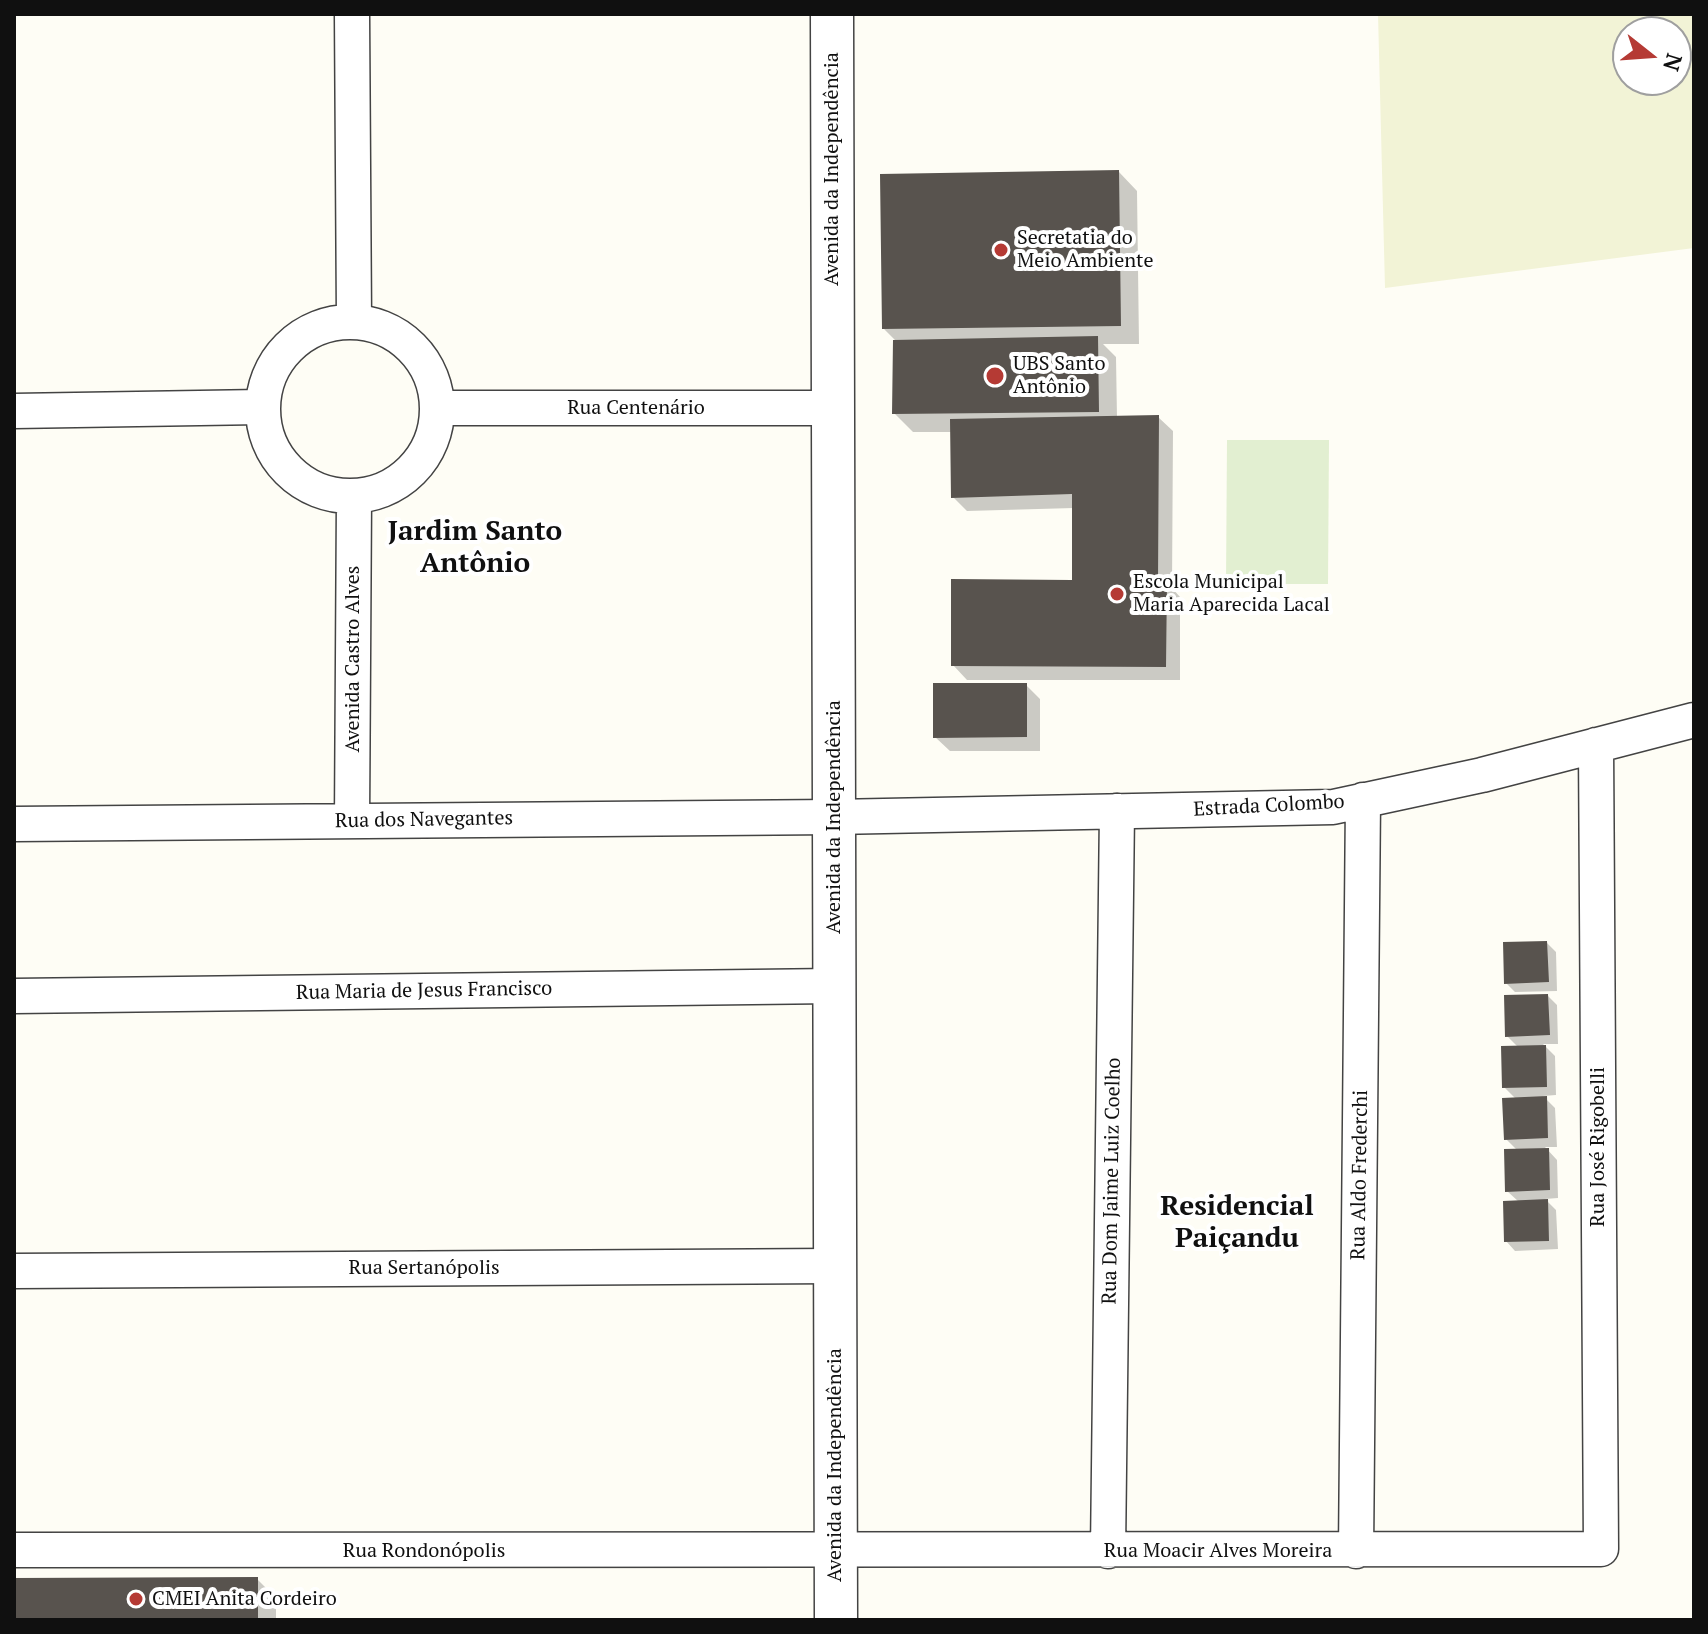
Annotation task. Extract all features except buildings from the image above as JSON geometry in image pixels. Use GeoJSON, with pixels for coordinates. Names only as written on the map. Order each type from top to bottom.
{"type":"FeatureCollection","features":[{"type":"Feature","properties":{"kind":"street"},"geometry":{"type":"LineString","coordinates":[[352,14],[354,321]]}},
{"type":"Feature","properties":{"kind":"street","name":"Avenida da Independência"},"geometry":{"type":"LineString","coordinates":[[832,14],[836,1620]]}},
{"type":"Feature","properties":{"kind":"street"},"geometry":{"type":"LineString","coordinates":[[354,321],[382,327],[406,341],[424,362],[439,408],[430,443],[415,467],[393,485],[354,497],[311,488],[287,471],[270,446],[261,407],[265,387],[277,359],[298,338],[325,325],[354,321]]}},
{"type":"Feature","properties":{"kind":"street"},"geometry":{"type":"LineString","coordinates":[[14,411],[261,407]]}},
{"type":"Feature","properties":{"kind":"street","name":"Rua Centenário"},"geometry":{"type":"LineString","coordinates":[[439,408],[833,408]]}},
{"type":"Feature","properties":{"kind":"street","name":"Avenida Castro Alves"},"geometry":{"type":"LineString","coordinates":[[352,821],[354,497]]}},
{"type":"Feature","properties":{"kind":"street","name":"Estrada Colombo"},"geometry":{"type":"LineString","coordinates":[[834,817],[1333,807],[1482,775],[1694,720]]}},
{"type":"Feature","properties":{"kind":"street","name":"Rua José Rigobelli"},"geometry":{"type":"LineString","coordinates":[[1596,745],[1601,1549]]}},
{"type":"Feature","properties":{"kind":"street","name":"Rua Aldo Frederchi"},"geometry":{"type":"LineString","coordinates":[[1356,1551],[1363,800]]}},
{"type":"Feature","properties":{"kind":"street","name":"Rua Dom Jaime Luiz Coelho"},"geometry":{"type":"LineString","coordinates":[[1108,1551],[1117,811]]}},
{"type":"Feature","properties":{"kind":"street","name":"Rua dos Navegantes"},"geometry":{"type":"LineString","coordinates":[[14,824],[834,817]]}},
{"type":"Feature","properties":{"kind":"street","name":"Rua Maria de Jesus Francisco"},"geometry":{"type":"LineString","coordinates":[[14,996],[834,986]]}},
{"type":"Feature","properties":{"kind":"street","name":"Rua Sertanópolis"},"geometry":{"type":"LineString","coordinates":[[14,1271],[834,1266]]}},
{"type":"Feature","properties":{"kind":"street","name":"Rua Moacir Alves Moreira"},"geometry":{"type":"LineString","coordinates":[[835,1552],[1601,1549]]}},
{"type":"Feature","properties":{"kind":"street","name":"Rua Rondonópolis"},"geometry":{"type":"LineString","coordinates":[[14,1550],[835,1552]]}},
{"type":"Feature","properties":{"kind":"green space"},"geometry":{"type":"Polygon","coordinates":[[[1378,14],[1694,14],[1694,248],[1385,288],[1378,14]]]}},
{"type":"Feature","properties":{"kind":"green space"},"geometry":{"type":"Polygon","coordinates":[[[1227,440],[1329,440],[1328,584],[1226,584],[1227,440]]]}},
{"type":"Feature","properties":{"kind":"place","name":"Secretatia do Meio Ambiente"},"geometry":{"type":"Point","coordinates":[1001,250]}},
{"type":"Feature","properties":{"kind":"place","name":"UBS Santo Antônio"},"geometry":{"type":"Point","coordinates":[995,376]}},
{"type":"Feature","properties":{"kind":"place","name":"Escola Municipal Maria Aparecida Lacal"},"geometry":{"type":"Point","coordinates":[1117,594]}},
{"type":"Feature","properties":{"kind":"place","name":"CMEI Anita Cordeiro"},"geometry":{"type":"Point","coordinates":[136,1599]}},
{"type":"Feature","properties":{"kind":"district","name":"Jardim Santo Antônio"},"geometry":{"type":"Point","coordinates":[475,548]}},
{"type":"Feature","properties":{"kind":"district","name":"Residencial Paiçandu"},"geometry":{"type":"Point","coordinates":[1237,1223]}}]}
